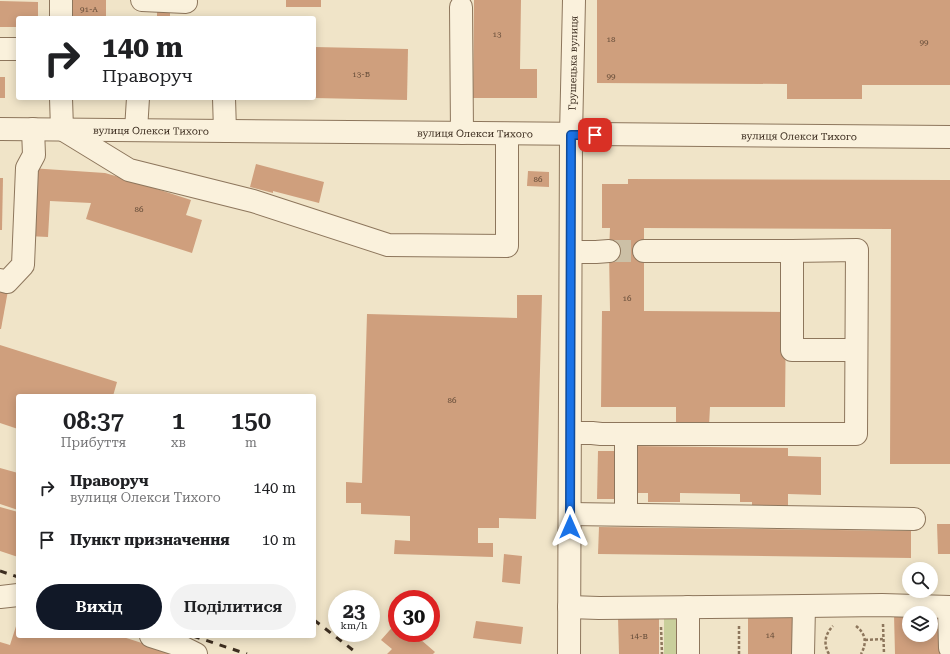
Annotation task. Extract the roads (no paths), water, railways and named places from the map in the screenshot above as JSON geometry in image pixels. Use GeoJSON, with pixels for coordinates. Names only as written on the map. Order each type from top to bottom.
{"type":"FeatureCollection","features":[{"type":"Feature","properties":{"kind":"street"},"geometry":{"type":"LineString","coordinates":[[61,0],[61,16]]}},
{"type":"Feature","properties":{"kind":"street"},"geometry":{"type":"LineString","coordinates":[[142,16],[142,0],[186,2]]}},
{"type":"Feature","properties":{"kind":"street","name":"Грушецька вулиця"},"geometry":{"type":"LineString","coordinates":[[569,654],[571,135],[574,0]]}},
{"type":"Feature","properties":{"kind":"street"},"geometry":{"type":"LineString","coordinates":[[461,7],[462,134]]}},
{"type":"Feature","properties":{"kind":"street"},"geometry":{"type":"LineString","coordinates":[[0,49],[16,49]]}},
{"type":"Feature","properties":{"kind":"street"},"geometry":{"type":"LineString","coordinates":[[61,100],[62,130],[129,170],[253,201],[388,245],[507,246],[507,134]]}},
{"type":"Feature","properties":{"kind":"street"},"geometry":{"type":"LineString","coordinates":[[136,130],[138,100]]}},
{"type":"Feature","properties":{"kind":"street"},"geometry":{"type":"LineString","coordinates":[[224,100],[224,131]]}},
{"type":"Feature","properties":{"kind":"street","name":"вулиця Олекси Тихого"},"geometry":{"type":"LineString","coordinates":[[0,129],[950,138]]}},
{"type":"Feature","properties":{"kind":"street"},"geometry":{"type":"LineString","coordinates":[[0,280],[7,282],[23,265],[27,168],[34,155],[33,129]]}},
{"type":"Feature","properties":{"kind":"street"},"geometry":{"type":"LineString","coordinates":[[570,432],[626,434],[856,434],[857,250],[644,251]]}},
{"type":"Feature","properties":{"kind":"street"},"geometry":{"type":"LineString","coordinates":[[571,252],[609,251]]}},
{"type":"Feature","properties":{"kind":"street"},"geometry":{"type":"LineString","coordinates":[[792,251],[792,350],[856,350]]}},
{"type":"Feature","properties":{"kind":"street"},"geometry":{"type":"LineString","coordinates":[[626,434],[626,514]]}},
{"type":"Feature","properties":{"kind":"street"},"geometry":{"type":"LineString","coordinates":[[570,514],[914,519]]}},
{"type":"Feature","properties":{"kind":"street"},"geometry":{"type":"LineString","coordinates":[[0,597],[16,595]]}},
{"type":"Feature","properties":{"kind":"street"},"geometry":{"type":"LineString","coordinates":[[569,607],[604,608],[882,605],[949,607],[950,648]]}},
{"type":"Feature","properties":{"kind":"street"},"geometry":{"type":"LineString","coordinates":[[804,606],[804,654]]}},
{"type":"Feature","properties":{"kind":"street"},"geometry":{"type":"LineString","coordinates":[[688,607],[688,654]]}},
{"type":"Feature","properties":{"kind":"street"},"geometry":{"type":"LineString","coordinates":[[157,638],[176,644],[196,654]]}},
{"type":"Feature","properties":{"kind":"tunnel"},"geometry":{"type":"LineString","coordinates":[[609,251],[644,251]]}},
{"type":"Feature","properties":{"kind":"railway"},"geometry":{"type":"LineString","coordinates":[[0,571],[16,576]]}},
{"type":"Feature","properties":{"kind":"railway"},"geometry":{"type":"LineString","coordinates":[[316,622],[358,654]]}},
{"type":"Feature","properties":{"kind":"railway"},"geometry":{"type":"LineString","coordinates":[[199,638],[247,654]]}}]}
